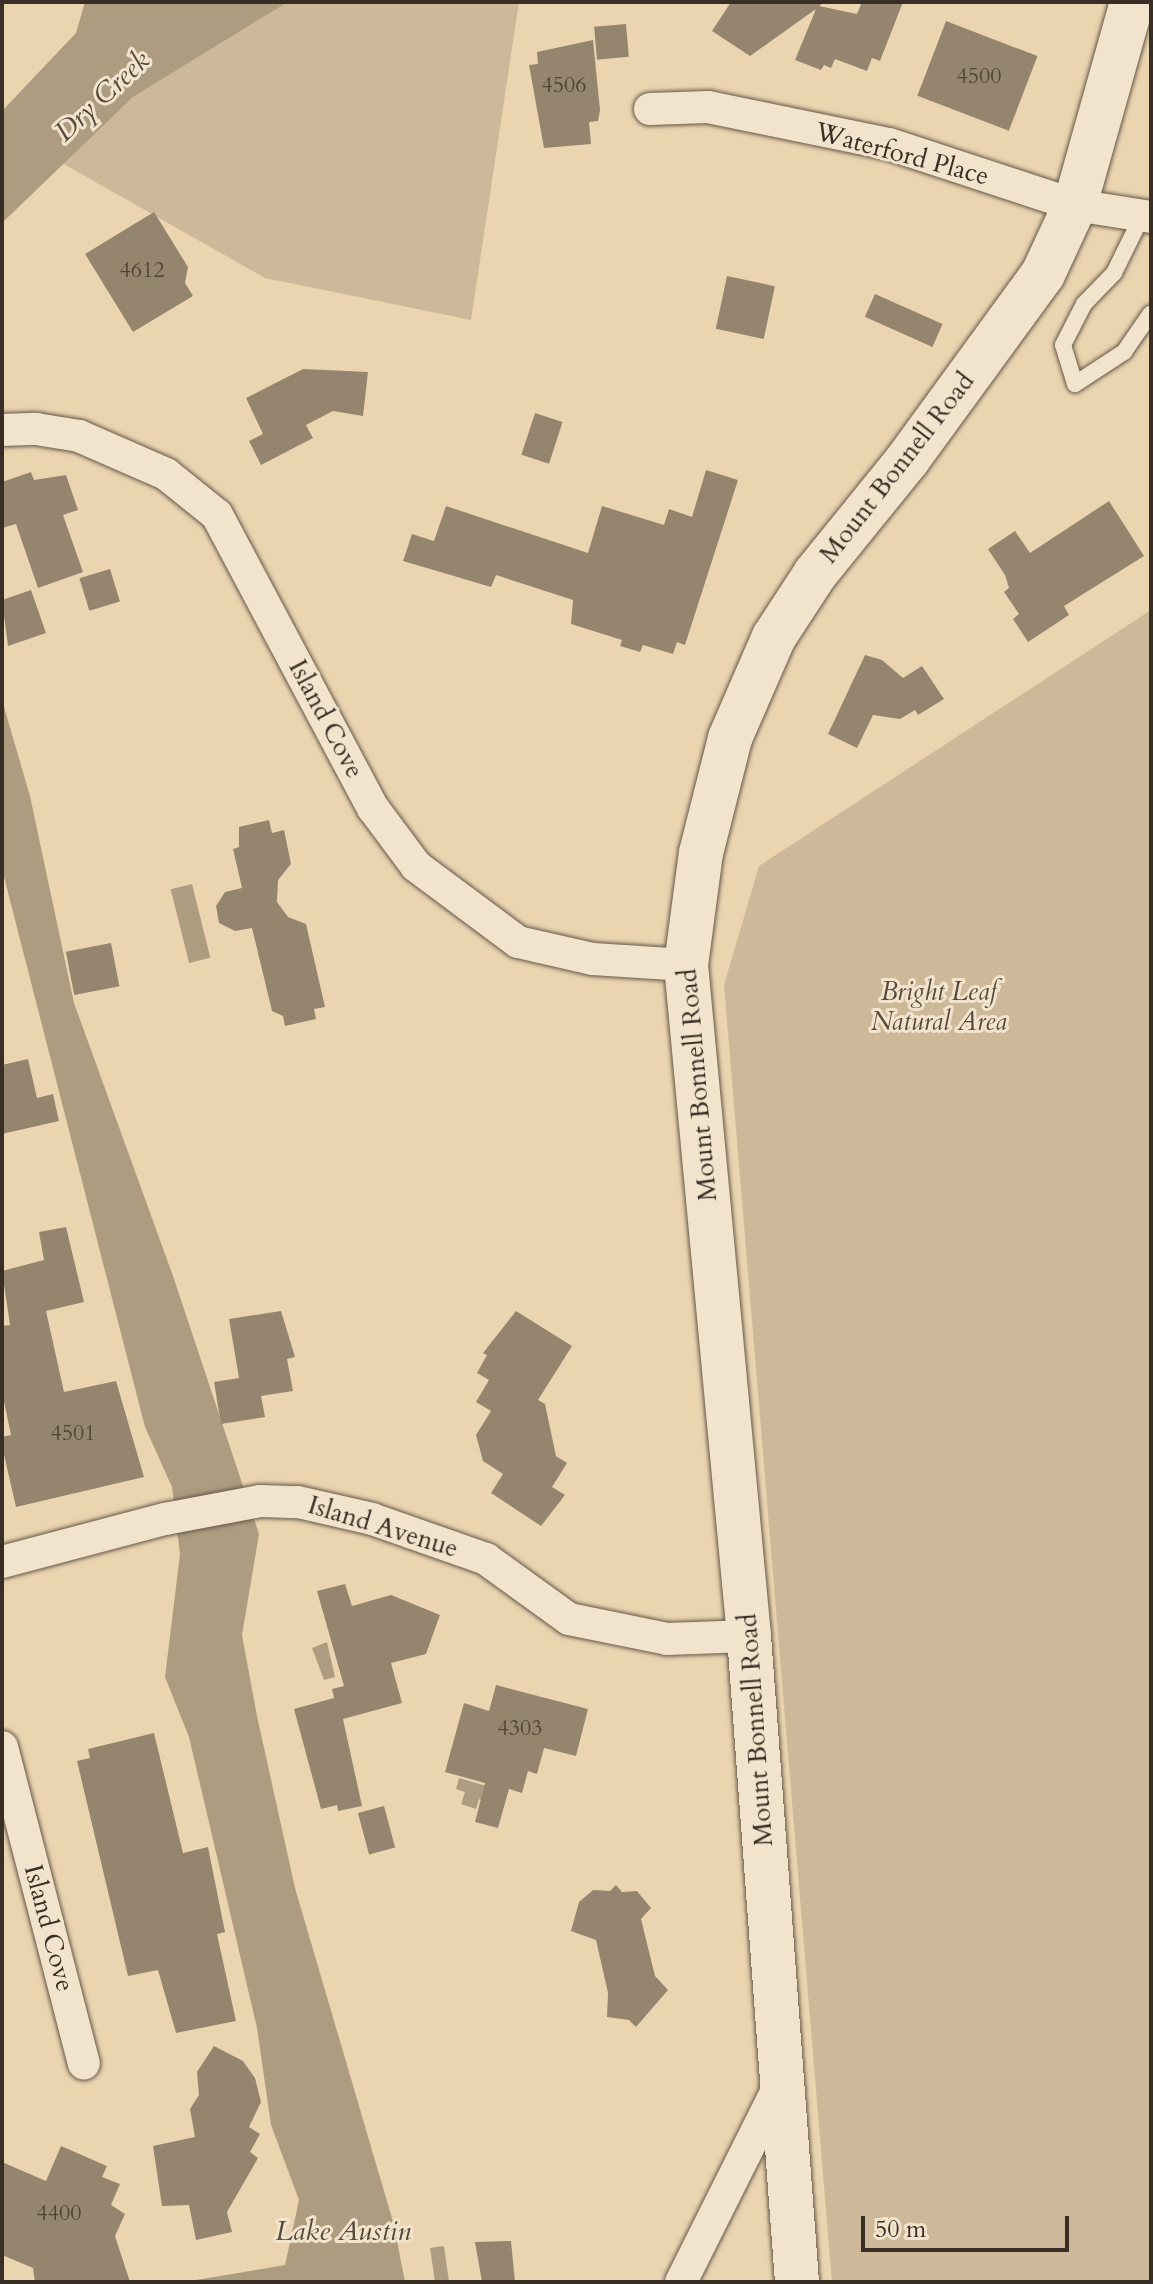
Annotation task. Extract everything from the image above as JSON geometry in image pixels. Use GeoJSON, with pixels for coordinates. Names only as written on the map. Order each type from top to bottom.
{"type":"FeatureCollection","features":[{"type":"Feature","properties":{"kind":"street","name":"Mount Bonnell Road"},"geometry":{"type":"LineString","coordinates":[[797,2282],[749,1636],[686,965],[701,853],[730,738],[774,637],[815,574],[908,459],[1043,274],[1075,205],[1132,2]]}},
{"type":"Feature","properties":{"kind":"street","name":"Waterford Place"},"geometry":{"type":"LineString","coordinates":[[650,109],[708,107],[889,144],[1075,205],[1147,216]]}},
{"type":"Feature","properties":{"kind":"street","name":"Island Cove"},"geometry":{"type":"LineString","coordinates":[[2,430],[79,436],[166,474],[217,515],[373,808],[416,866],[518,942],[593,959],[686,965]]}},
{"type":"Feature","properties":{"kind":"street","name":"Island Avenue"},"geometry":{"type":"LineString","coordinates":[[2,1562],[165,1519],[260,1501],[298,1502],[372,1519],[486,1559],[569,1619],[681,1639],[749,1636]]}},
{"type":"Feature","properties":{"kind":"street","name":"Island Cove"},"geometry":{"type":"LineString","coordinates":[[2,1747],[84,2064]]}},
{"type":"Feature","properties":{"kind":"street"},"geometry":{"type":"LineString","coordinates":[[681,2282],[781,2082]]}},
{"type":"Feature","properties":{"kind":"lane"},"geometry":{"type":"LineString","coordinates":[[1147,216],[1114,273],[1084,304],[1063,345],[1075,384],[1124,352],[1151,313]]}},
{"type":"Feature","properties":{"kind":"green space"},"geometry":{"type":"Polygon","coordinates":[[[288,2],[519,2],[471,320],[265,278],[60,162],[133,97],[288,2]]]}},
{"type":"Feature","properties":{"kind":"green space","name":"Bright Leaf Natural Area"},"geometry":{"type":"Polygon","coordinates":[[[1151,610],[1151,2282],[832,2282],[724,985],[759,866],[1151,610]]]}},
{"type":"Feature","properties":{"kind":"water","name":"Dry Creek"},"geometry":{"type":"Polygon","coordinates":[[[85,2],[288,2],[133,97],[2,223],[2,111],[76,33],[85,2]]]}},
{"type":"Feature","properties":{"kind":"water","name":"Lake Austin"},"geometry":{"type":"Polygon","coordinates":[[[2,700],[30,796],[74,1003],[173,1276],[259,1534],[242,1635],[257,1716],[295,1888],[394,2225],[405,2282],[184,2282],[285,2265],[299,2200],[271,2125],[257,2028],[189,1737],[165,1677],[180,1554],[172,1487],[145,1427],[2,869],[2,700]]]}},
{"type":"Feature","properties":{"kind":"water"},"geometry":{"type":"Polygon","coordinates":[[[192,884],[210,958],[189,963],[171,889],[192,884]]]}},
{"type":"Feature","properties":{"kind":"water"},"geometry":{"type":"Polygon","coordinates":[[[327,1642],[335,1677],[324,1680],[312,1648],[327,1642]]]}},
{"type":"Feature","properties":{"kind":"water"},"geometry":{"type":"Polygon","coordinates":[[[459,1778],[497,1789],[493,1804],[479,1799],[476,1809],[461,1804],[465,1792],[456,1789],[459,1778]]]}},
{"type":"Feature","properties":{"kind":"water"},"geometry":{"type":"Polygon","coordinates":[[[444,2246],[449,2282],[435,2282],[430,2248],[444,2246]]]}},
{"type":"Feature","properties":{"kind":"building"},"geometry":{"type":"Polygon","coordinates":[[[731,2],[825,2],[819,6],[857,14],[862,2],[903,2],[880,61],[872,58],[867,71],[835,59],[831,68],[824,65],[821,70],[795,60],[816,9],[750,56],[712,31],[731,2]]]}},
{"type":"Feature","properties":{"kind":"building"},"geometry":{"type":"Polygon","coordinates":[[[946,21],[1037,56],[1009,131],[917,96],[946,21]]]}},
{"type":"Feature","properties":{"kind":"building"},"geometry":{"type":"Polygon","coordinates":[[[626,24],[629,57],[597,60],[594,27],[626,24]]]}},
{"type":"Feature","properties":{"kind":"building"},"geometry":{"type":"Polygon","coordinates":[[[593,40],[600,110],[598,121],[589,122],[591,144],[544,148],[529,65],[538,64],[537,52],[593,40]]]}},
{"type":"Feature","properties":{"kind":"building"},"geometry":{"type":"Polygon","coordinates":[[[154,212],[188,267],[185,283],[193,296],[133,332],[85,254],[154,212]]]}},
{"type":"Feature","properties":{"kind":"building"},"geometry":{"type":"Polygon","coordinates":[[[727,276],[775,286],[764,339],[716,329],[727,276]]]}},
{"type":"Feature","properties":{"kind":"building"},"geometry":{"type":"Polygon","coordinates":[[[875,294],[943,324],[932,347],[865,317],[875,294]]]}},
{"type":"Feature","properties":{"kind":"building"},"geometry":{"type":"Polygon","coordinates":[[[303,369],[368,372],[363,416],[333,411],[306,425],[313,438],[261,465],[249,441],[263,434],[246,398],[303,369]]]}},
{"type":"Feature","properties":{"kind":"building"},"geometry":{"type":"Polygon","coordinates":[[[535,413],[563,422],[549,464],[521,455],[535,413]]]}},
{"type":"Feature","properties":{"kind":"building"},"geometry":{"type":"Polygon","coordinates":[[[706,470],[738,480],[685,645],[677,642],[673,654],[643,645],[640,652],[620,646],[622,640],[571,624],[573,600],[496,575],[491,587],[403,561],[412,534],[434,541],[446,506],[588,553],[602,506],[664,525],[669,509],[692,517],[706,470]]]}},
{"type":"Feature","properties":{"kind":"building"},"geometry":{"type":"Polygon","coordinates":[[[31,472],[34,480],[66,475],[78,510],[63,515],[83,572],[38,588],[16,524],[2,528],[2,482],[31,472]]]}},
{"type":"Feature","properties":{"kind":"building"},"geometry":{"type":"Polygon","coordinates":[[[1109,501],[1144,556],[1064,606],[1069,615],[1028,642],[1013,619],[1019,614],[1004,592],[1009,588],[1005,575],[988,549],[1015,531],[1030,553],[1109,501]]]}},
{"type":"Feature","properties":{"kind":"building"},"geometry":{"type":"Polygon","coordinates":[[[110,569],[120,602],[89,611],[79,578],[110,569]]]}},
{"type":"Feature","properties":{"kind":"building"},"geometry":{"type":"Polygon","coordinates":[[[31,590],[46,633],[8,646],[2,600],[31,590]]]}},
{"type":"Feature","properties":{"kind":"building"},"geometry":{"type":"Polygon","coordinates":[[[865,655],[882,660],[903,678],[922,666],[944,699],[918,715],[915,710],[900,719],[873,715],[857,748],[828,734],[865,655]]]}},
{"type":"Feature","properties":{"kind":"building"},"geometry":{"type":"Polygon","coordinates":[[[269,820],[272,833],[284,830],[291,864],[278,880],[277,902],[288,917],[306,924],[325,1007],[314,1009],[316,1019],[285,1026],[283,1016],[272,1011],[252,928],[235,931],[219,923],[216,906],[225,892],[242,888],[233,849],[239,847],[239,827],[269,820]]]}},
{"type":"Feature","properties":{"kind":"building"},"geometry":{"type":"Polygon","coordinates":[[[111,943],[119,986],[74,995],[66,952],[111,943]]]}},
{"type":"Feature","properties":{"kind":"building"},"geometry":{"type":"Polygon","coordinates":[[[28,1059],[37,1098],[53,1094],[59,1121],[2,1134],[2,1065],[28,1059]]]}},
{"type":"Feature","properties":{"kind":"building"},"geometry":{"type":"Polygon","coordinates":[[[66,1227],[84,1302],[46,1311],[64,1392],[116,1381],[144,1477],[16,1507],[2,1446],[2,1437],[11,1435],[2,1392],[2,1326],[10,1325],[2,1271],[44,1260],[39,1232],[66,1227]]]}},
{"type":"Feature","properties":{"kind":"building"},"geometry":{"type":"Polygon","coordinates":[[[281,1311],[295,1357],[287,1359],[293,1391],[261,1396],[265,1417],[221,1424],[214,1382],[239,1378],[229,1319],[281,1311]]]}},
{"type":"Feature","properties":{"kind":"building"},"geometry":{"type":"Polygon","coordinates":[[[516,1311],[572,1346],[538,1400],[545,1404],[556,1456],[567,1463],[552,1487],[565,1495],[541,1526],[491,1493],[503,1474],[483,1461],[476,1435],[491,1411],[476,1402],[489,1380],[477,1373],[487,1355],[483,1353],[516,1311]]]}},
{"type":"Feature","properties":{"kind":"building"},"geometry":{"type":"Polygon","coordinates":[[[345,1584],[352,1606],[391,1595],[440,1615],[426,1654],[391,1663],[402,1703],[343,1719],[362,1806],[338,1811],[337,1805],[321,1809],[294,1709],[334,1698],[332,1689],[344,1686],[317,1591],[345,1584]]]}},
{"type":"Feature","properties":{"kind":"building"},"geometry":{"type":"Polygon","coordinates":[[[496,1685],[588,1709],[576,1756],[544,1748],[537,1774],[528,1771],[522,1793],[509,1789],[498,1828],[475,1822],[485,1783],[445,1772],[464,1703],[489,1711],[496,1685]]]}},
{"type":"Feature","properties":{"kind":"building"},"geometry":{"type":"Polygon","coordinates":[[[154,1733],[183,1853],[208,1847],[225,1932],[217,1934],[236,2021],[176,2033],[158,1970],[128,1976],[77,1761],[90,1758],[88,1749],[154,1733]]]}},
{"type":"Feature","properties":{"kind":"building"},"geometry":{"type":"Polygon","coordinates":[[[384,1806],[395,1848],[369,1855],[358,1813],[384,1806]]]}},
{"type":"Feature","properties":{"kind":"building"},"geometry":{"type":"Polygon","coordinates":[[[616,1885],[622,1892],[637,1891],[651,1908],[641,1919],[655,1976],[668,1990],[636,2027],[629,2020],[607,2017],[608,1993],[596,1940],[571,1931],[579,1902],[593,1890],[610,1891],[616,1885]]]}},
{"type":"Feature","properties":{"kind":"building"},"geometry":{"type":"Polygon","coordinates":[[[214,2046],[243,2061],[255,2078],[261,2102],[249,2127],[260,2134],[250,2152],[258,2158],[227,2212],[232,2232],[196,2240],[189,2205],[162,2206],[153,2146],[195,2137],[190,2109],[199,2095],[197,2072],[214,2046]]]}},
{"type":"Feature","properties":{"kind":"building"},"geometry":{"type":"Polygon","coordinates":[[[61,2146],[107,2166],[102,2177],[120,2184],[111,2205],[125,2214],[115,2236],[130,2282],[35,2282],[33,2268],[2,2255],[2,2162],[46,2181],[61,2146]]]}},
{"type":"Feature","properties":{"kind":"building"},"geometry":{"type":"Polygon","coordinates":[[[511,2241],[515,2282],[482,2282],[475,2242],[511,2241]]]}}]}
